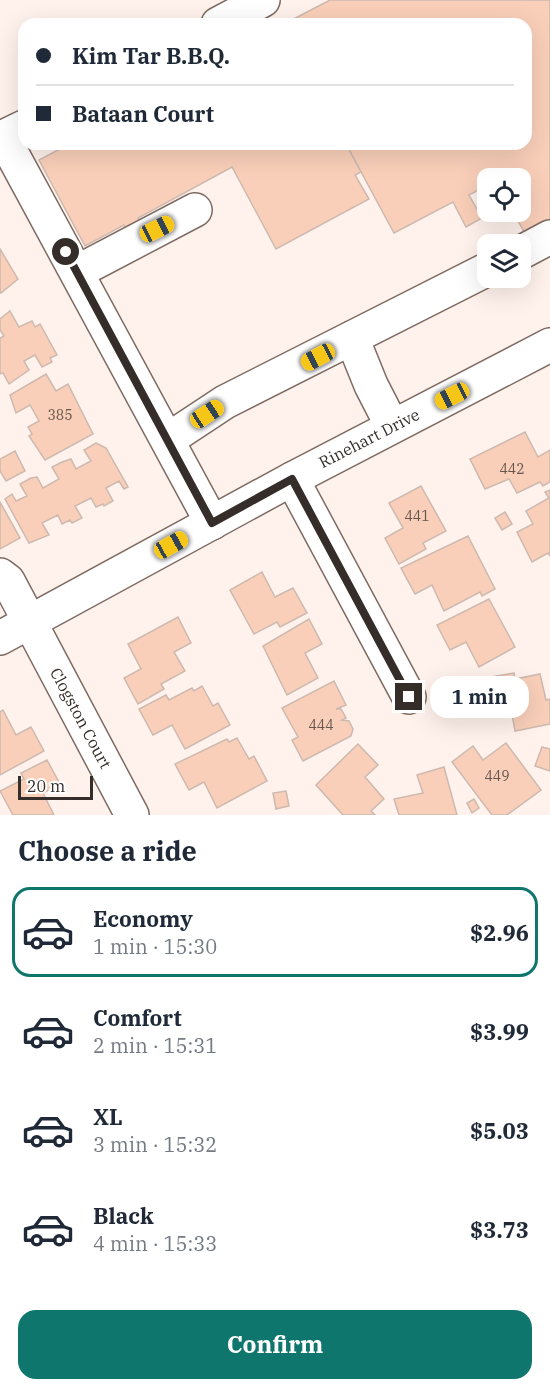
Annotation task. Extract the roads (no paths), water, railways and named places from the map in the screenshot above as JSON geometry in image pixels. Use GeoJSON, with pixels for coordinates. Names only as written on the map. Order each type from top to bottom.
{"type":"FeatureCollection","features":[{"type":"Feature","properties":{"kind":"street"},"geometry":{"type":"LineString","coordinates":[[229,18],[263,0]]}},
{"type":"Feature","properties":{"kind":"street"},"geometry":{"type":"LineString","coordinates":[[9,132],[77,272],[169,439],[212,523]]}},
{"type":"Feature","properties":{"kind":"street"},"geometry":{"type":"LineString","coordinates":[[77,272],[195,210]]}},
{"type":"Feature","properties":{"kind":"street"},"geometry":{"type":"LineString","coordinates":[[531,247],[550,237]]}},
{"type":"Feature","properties":{"kind":"street"},"geometry":{"type":"LineString","coordinates":[[169,439],[225,402],[477,275]]}},
{"type":"Feature","properties":{"kind":"street"},"geometry":{"type":"LineString","coordinates":[[352,338],[371,386],[393,426]]}},
{"type":"Feature","properties":{"kind":"street","name":"Rinehart Drive"},"geometry":{"type":"LineString","coordinates":[[0,638],[292,479],[550,345]]}},
{"type":"Feature","properties":{"kind":"street"},"geometry":{"type":"LineString","coordinates":[[292,479],[409,697]]}},
{"type":"Feature","properties":{"kind":"street","name":"Clogston Court"},"geometry":{"type":"LineString","coordinates":[[0,575],[8,581],[132,815]]}}]}
